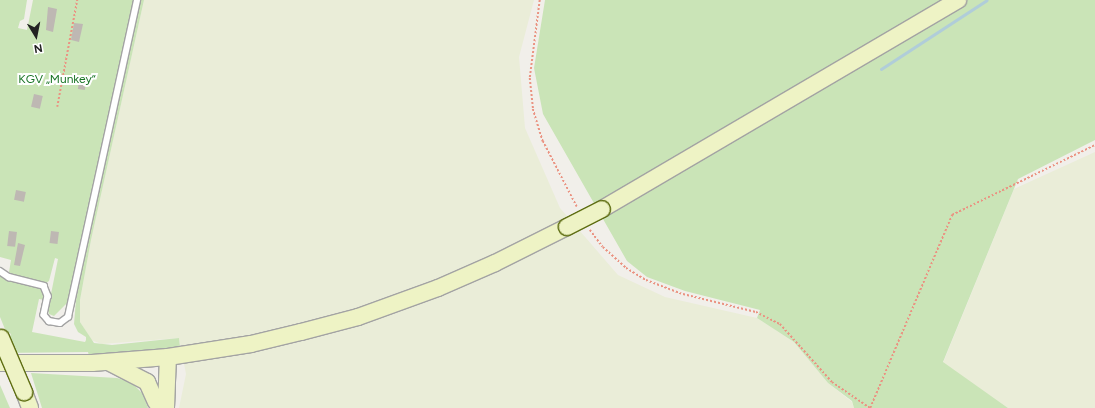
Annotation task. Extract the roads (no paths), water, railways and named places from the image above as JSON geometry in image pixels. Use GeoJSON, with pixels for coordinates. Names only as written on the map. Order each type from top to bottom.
{"type":"FeatureCollection","features":[{"type":"Feature","properties":{"kind":"main road"},"geometry":{"type":"LineString","coordinates":[[0,363],[109,362],[168,357],[251,344],[358,317],[488,267],[567,228],[602,209],[958,0]]}},
{"type":"Feature","properties":{"kind":"main road"},"geometry":{"type":"LineString","coordinates":[[1,336],[30,408]]}},
{"type":"Feature","properties":{"kind":"main road"},"geometry":{"type":"LineString","coordinates":[[159,406],[168,357]]}},
{"type":"Feature","properties":{"kind":"main road"},"geometry":{"type":"LineString","coordinates":[[152,358],[159,406]]}},
{"type":"Feature","properties":{"kind":"main road"},"geometry":{"type":"LineString","coordinates":[[109,362],[143,379],[150,388],[159,406]]}},
{"type":"Feature","properties":{"kind":"lane"},"geometry":{"type":"LineString","coordinates":[[0,271],[13,278],[44,286],[48,296],[44,315],[49,321],[60,323],[68,317],[137,0]]}},
{"type":"Feature","properties":{"kind":"waterway"},"geometry":{"type":"LineString","coordinates":[[881,69],[987,0]]}},
{"type":"Feature","properties":{"kind":"park label","name":"KGV „Munkey“"},"geometry":{"type":"Point","coordinates":[57,80]}}]}
